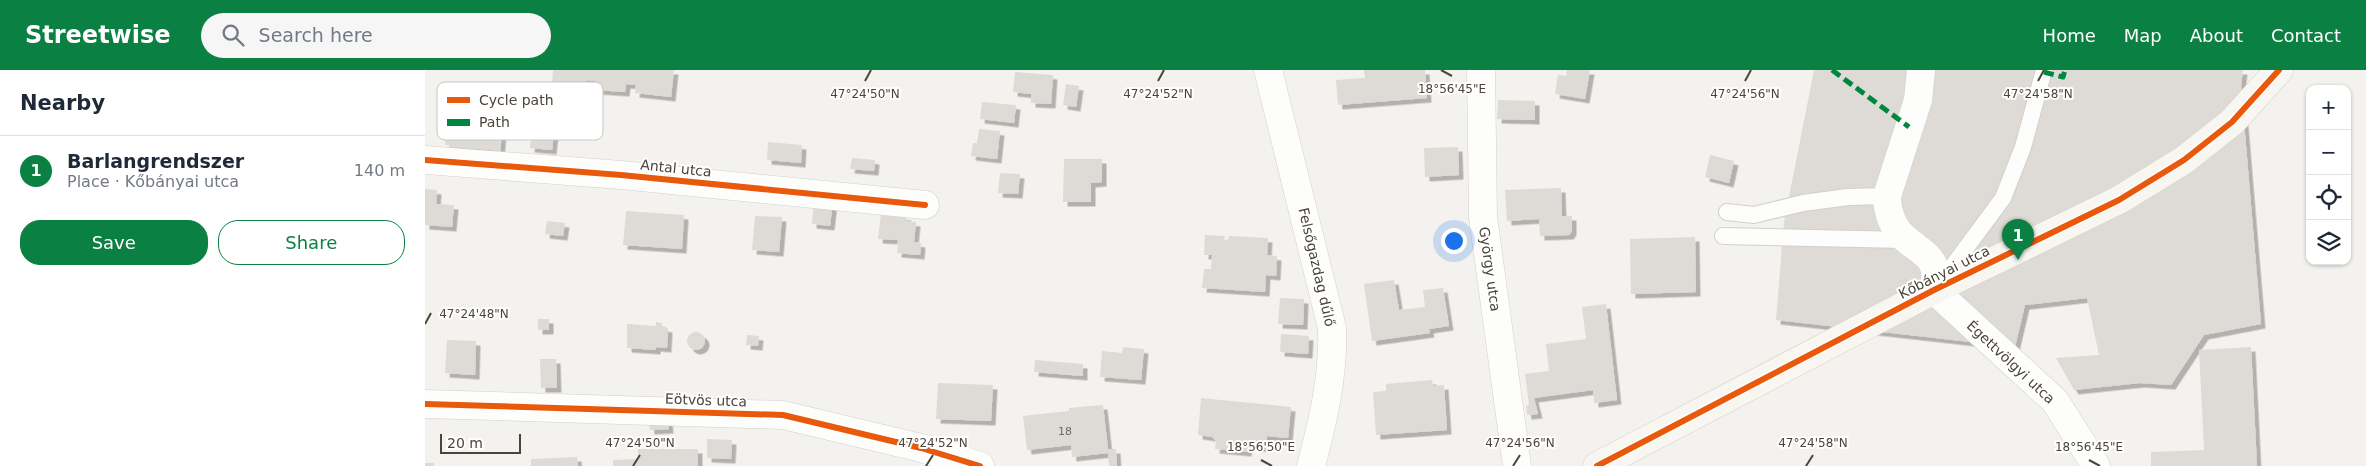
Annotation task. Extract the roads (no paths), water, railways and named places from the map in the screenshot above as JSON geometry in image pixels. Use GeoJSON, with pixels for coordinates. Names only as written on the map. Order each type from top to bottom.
{"type":"FeatureCollection","features":[{"type":"Feature","properties":{"kind":"street","name":"Felsőgazdag dűlő"},"geometry":{"type":"LineString","coordinates":[[1269,70],[1332,328],[1333,357],[1319,437],[1311,466]]}},
{"type":"Feature","properties":{"kind":"street","name":"György utca"},"geometry":{"type":"LineString","coordinates":[[1481,70],[1483,217],[1517,466]]}},
{"type":"Feature","properties":{"kind":"street"},"geometry":{"type":"LineString","coordinates":[[1921,70],[1918,100],[1887,196],[1887,207],[1892,221],[1905,240],[1930,259],[1935,270],[1934,290]]}},
{"type":"Feature","properties":{"kind":"street","name":"Kőbányai utca"},"geometry":{"type":"LineString","coordinates":[[1597,466],[1934,290],[2119,200],[2183,160],[2232,122],[2279,70]]}},
{"type":"Feature","properties":{"kind":"street","name":"Antal utca"},"geometry":{"type":"LineString","coordinates":[[425,160],[621,175],[925,204]]}},
{"type":"Feature","properties":{"kind":"street","name":"Égettvölgyi utca"},"geometry":{"type":"LineString","coordinates":[[1934,290],[2055,401],[2096,466]]}},
{"type":"Feature","properties":{"kind":"street","name":"Eötvös utca"},"geometry":{"type":"LineString","coordinates":[[425,404],[783,415],[921,448],[980,466]]}},
{"type":"Feature","properties":{"kind":"lane"},"geometry":{"type":"LineString","coordinates":[[1934,290],[2003,198],[2023,147],[2044,70]]}},
{"type":"Feature","properties":{"kind":"lane"},"geometry":{"type":"LineString","coordinates":[[1727,212],[1754,215],[1803,203],[1848,197],[1887,196]]}},
{"type":"Feature","properties":{"kind":"lane"},"geometry":{"type":"LineString","coordinates":[[1723,236],[1905,240]]}},
{"type":"Feature","properties":{"kind":"place","name":"Barlangrendszer"},"geometry":{"type":"Point","coordinates":[2018,260]}}]}
